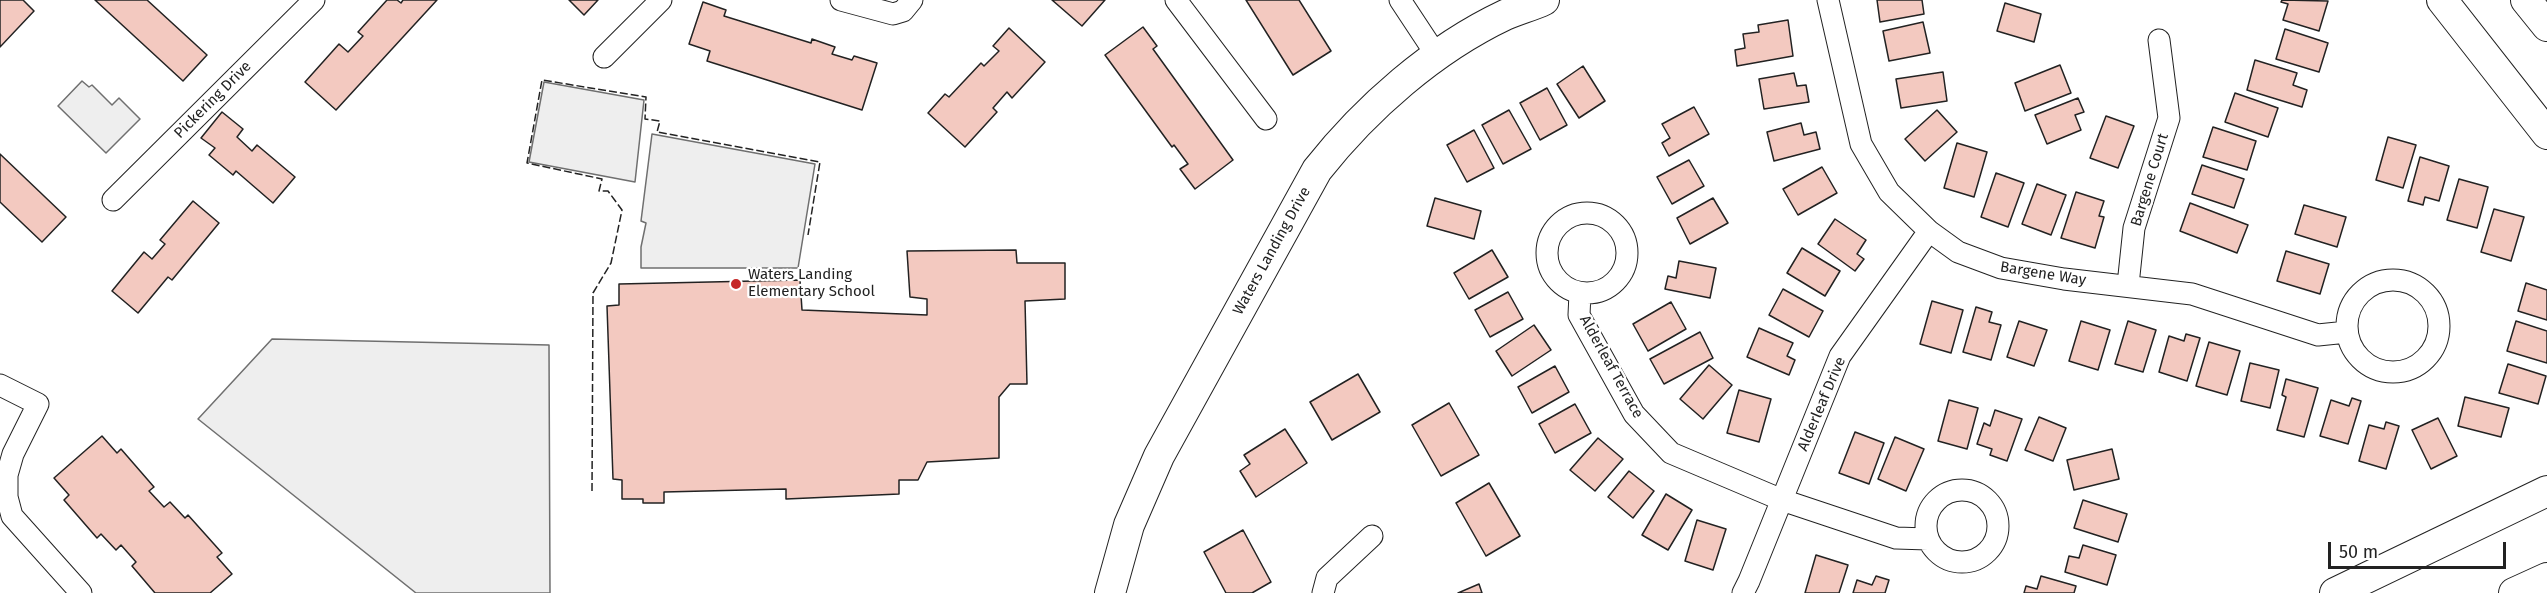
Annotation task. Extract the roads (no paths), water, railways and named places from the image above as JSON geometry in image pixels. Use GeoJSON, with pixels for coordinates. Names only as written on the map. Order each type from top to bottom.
{"type":"FeatureCollection","features":[{"type":"Feature","properties":{"kind":"street","name":"Pickering Drive"},"geometry":{"type":"LineString","coordinates":[[113,200],[314,0]]}},
{"type":"Feature","properties":{"kind":"street"},"geometry":{"type":"LineString","coordinates":[[604,57],[661,0]]}},
{"type":"Feature","properties":{"kind":"street"},"geometry":{"type":"LineString","coordinates":[[841,0],[893,14],[903,11],[912,0]]}},
{"type":"Feature","properties":{"kind":"street"},"geometry":{"type":"LineString","coordinates":[[1176,0],[1266,119]]}},
{"type":"Feature","properties":{"kind":"street"},"geometry":{"type":"LineString","coordinates":[[1400,0],[1437,56]]}},
{"type":"Feature","properties":{"kind":"street","name":"Waters Landing Drive"},"geometry":{"type":"LineString","coordinates":[[1110,593],[1129,525],[1159,456],[1317,170],[1344,136],[1409,77],[1437,56],[1505,16],[1544,0]]}},
{"type":"Feature","properties":{"kind":"street","name":"Bargene Way"},"geometry":{"type":"LineString","coordinates":[[1828,0],[1861,144],[1889,192],[1929,231],[1958,252],[2001,268],[2064,279],[2192,294],[2318,335],[2347,332]]}},
{"type":"Feature","properties":{"kind":"street"},"geometry":{"type":"LineString","coordinates":[[2442,0],[2547,134]]}},
{"type":"Feature","properties":{"kind":"street"},"geometry":{"type":"LineString","coordinates":[[2526,0],[2547,26]]}},
{"type":"Feature","properties":{"kind":"street","name":"Bargene Court"},"geometry":{"type":"LineString","coordinates":[[2128,285],[2134,228],[2169,118],[2159,40]]}},
{"type":"Feature","properties":{"kind":"street","name":"Alderleaf Drive"},"geometry":{"type":"LineString","coordinates":[[1743,593],[1840,356],[1929,231]]}},
{"type":"Feature","properties":{"kind":"street"},"geometry":{"type":"LineString","coordinates":[[2392,279],[2408,281],[2421,289],[2432,300],[2438,314],[2439,329],[2436,344],[2428,357],[2402,372],[2387,372],[2366,363],[2351,346],[2347,332],[2348,316],[2353,302],[2364,290],[2377,282],[2392,279]]}},
{"type":"Feature","properties":{"kind":"street","name":"Alderleaf Terrace"},"geometry":{"type":"LineString","coordinates":[[1580,293],[1579,315],[1634,414],[1671,453],[1782,500],[1896,538],[1928,539]]}},
{"type":"Feature","properties":{"kind":"street"},"geometry":{"type":"LineString","coordinates":[[0,385],[38,404],[13,454],[7,475],[7,497],[12,516],[81,593]]}},
{"type":"Feature","properties":{"kind":"street"},"geometry":{"type":"LineString","coordinates":[[2335,593],[2547,491]]}},
{"type":"Feature","properties":{"kind":"street"},"geometry":{"type":"LineString","coordinates":[[1323,593],[1328,578],[1372,536]]}},
{"type":"Feature","properties":{"kind":"street"},"geometry":{"type":"LineString","coordinates":[[2514,593],[2547,578]]}},
{"type":"Feature","properties":{"kind":"place","name":"Waters Landing Elementary School"},"geometry":{"type":"Point","coordinates":[736,284]}}]}
